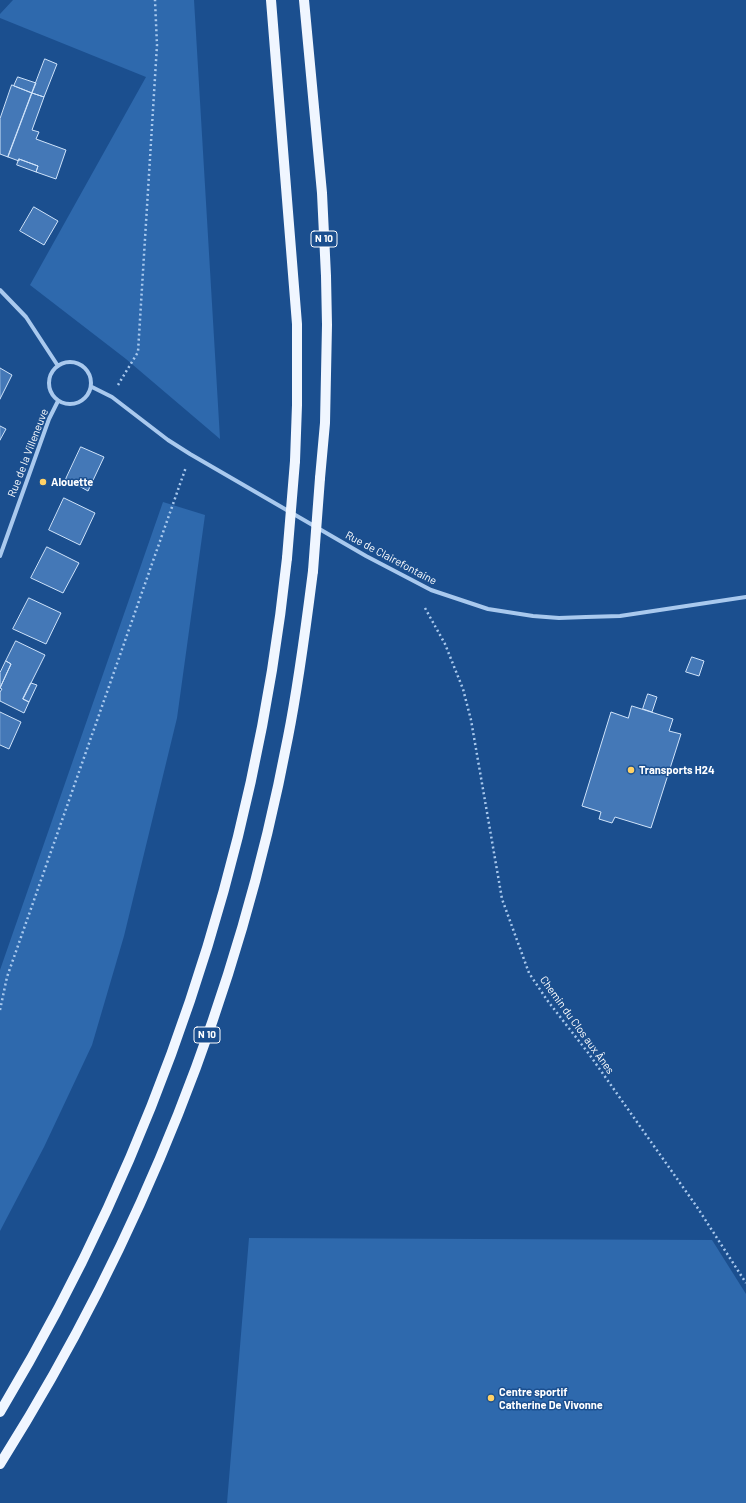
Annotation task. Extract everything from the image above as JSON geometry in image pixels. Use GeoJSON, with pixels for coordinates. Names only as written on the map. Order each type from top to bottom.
{"type":"FeatureCollection","features":[{"type":"Feature","properties":{"kind":"main road","name":"N 10"},"geometry":{"type":"LineString","coordinates":[[0,1412],[51,1324],[114,1196],[146,1121],[174,1049],[201,971],[224,891],[251,782],[276,648],[287,558],[295,461],[297,405],[297,324],[271,0]]}},
{"type":"Feature","properties":{"kind":"main road","name":"N 10"},"geometry":{"type":"LineString","coordinates":[[0,1464],[26,1423],[72,1342],[114,1261],[155,1170],[187,1092],[218,1005],[245,918],[268,830],[288,737],[304,646],[313,570],[325,415],[326,276],[322,193],[304,0]]}},
{"type":"Feature","properties":{"kind":"street"},"geometry":{"type":"LineString","coordinates":[[0,290],[26,317],[58,366]]}},
{"type":"Feature","properties":{"kind":"street"},"geometry":{"type":"LineString","coordinates":[[64,363],[79,363],[85,367],[89,373],[92,380],[92,386],[85,399],[72,405],[58,401],[53,396],[49,384],[53,371],[58,366],[64,363]]}},
{"type":"Feature","properties":{"kind":"street","name":"Rue de Clairefontaine"},"geometry":{"type":"LineString","coordinates":[[92,386],[112,397],[168,440],[190,454],[366,556],[431,590],[488,609],[533,616],[559,618],[620,616],[746,597]]}},
{"type":"Feature","properties":{"kind":"street","name":"Rue de la Villeneuve"},"geometry":{"type":"LineString","coordinates":[[0,556],[49,419],[58,401]]}},
{"type":"Feature","properties":{"kind":"path"},"geometry":{"type":"LineString","coordinates":[[112,397],[138,352],[157,45],[155,0]]}},
{"type":"Feature","properties":{"kind":"path"},"geometry":{"type":"LineString","coordinates":[[0,1010],[7,977],[190,454]]}},
{"type":"Feature","properties":{"kind":"path","name":"Chemin du Clos aux Ânes"},"geometry":{"type":"LineString","coordinates":[[425,608],[445,644],[463,689],[471,720],[502,899],[529,973],[547,1000],[589,1054],[697,1207],[746,1283]]}},
{"type":"Feature","properties":{"kind":"shaded area"},"geometry":{"type":"Polygon","coordinates":[[[13,0],[194,0],[220,439],[126,359],[30,285],[146,77],[0,18],[0,14],[13,0]]]}},
{"type":"Feature","properties":{"kind":"shaded area"},"geometry":{"type":"Polygon","coordinates":[[[163,502],[205,515],[177,718],[124,936],[92,1045],[44,1147],[0,1231],[0,970],[163,502]]]}},
{"type":"Feature","properties":{"kind":"shaded area","name":"Centre sportif Catherine De Vivonne"},"geometry":{"type":"Polygon","coordinates":[[[249,1238],[712,1240],[746,1294],[746,1503],[227,1503],[249,1238]]]}},
{"type":"Feature","properties":{"kind":"building"},"geometry":{"type":"Polygon","coordinates":[[[45,59],[57,64],[44,97],[32,93],[45,59]]]}},
{"type":"Feature","properties":{"kind":"building"},"geometry":{"type":"Polygon","coordinates":[[[18,77],[36,83],[32,93],[14,86],[18,77]]]}},
{"type":"Feature","properties":{"kind":"building"},"geometry":{"type":"Polygon","coordinates":[[[12,85],[32,93],[8,157],[0,154],[0,119],[12,85]]]}},
{"type":"Feature","properties":{"kind":"building"},"geometry":{"type":"Polygon","coordinates":[[[32,93],[44,97],[32,130],[39,132],[36,139],[66,150],[56,179],[36,172],[38,166],[19,159],[19,161],[8,157],[32,93]]]}},
{"type":"Feature","properties":{"kind":"building"},"geometry":{"type":"Polygon","coordinates":[[[19,159],[38,166],[36,172],[17,165],[19,159]]]}},
{"type":"Feature","properties":{"kind":"building"},"geometry":{"type":"Polygon","coordinates":[[[34,207],[58,221],[44,245],[20,231],[34,207]]]}},
{"type":"Feature","properties":{"kind":"building"},"geometry":{"type":"Polygon","coordinates":[[[0,368],[12,375],[0,399],[0,368]]]}},
{"type":"Feature","properties":{"kind":"building"},"geometry":{"type":"Polygon","coordinates":[[[0,426],[6,429],[0,440],[0,426]]]}},
{"type":"Feature","properties":{"kind":"building"},"geometry":{"type":"Polygon","coordinates":[[[81,447],[104,457],[88,491],[66,479],[81,447]]]}},
{"type":"Feature","properties":{"kind":"building"},"geometry":{"type":"Polygon","coordinates":[[[64,498],[95,513],[80,545],[49,530],[64,498]]]}},
{"type":"Feature","properties":{"kind":"building"},"geometry":{"type":"Polygon","coordinates":[[[47,547],[79,563],[63,593],[31,578],[47,547]]]}},
{"type":"Feature","properties":{"kind":"building"},"geometry":{"type":"Polygon","coordinates":[[[29,598],[61,613],[46,644],[13,629],[29,598]]]}},
{"type":"Feature","properties":{"kind":"building"},"geometry":{"type":"Polygon","coordinates":[[[16,641],[45,655],[23,699],[29,702],[24,713],[0,701],[0,692],[2,689],[0,688],[11,664],[6,661],[16,641]]]}},
{"type":"Feature","properties":{"kind":"building"},"geometry":{"type":"Polygon","coordinates":[[[692,657],[704,661],[699,676],[686,672],[692,657]]]}},
{"type":"Feature","properties":{"kind":"building"},"geometry":{"type":"Polygon","coordinates":[[[6,661],[11,664],[0,688],[0,673],[6,661]]]}},
{"type":"Feature","properties":{"kind":"building"},"geometry":{"type":"Polygon","coordinates":[[[31,683],[37,685],[29,702],[23,699],[31,683]]]}},
{"type":"Feature","properties":{"kind":"building"},"geometry":{"type":"Polygon","coordinates":[[[648,694],[657,697],[652,712],[643,709],[648,694]]]}},
{"type":"Feature","properties":{"kind":"building","name":"Transports H24"},"geometry":{"type":"Polygon","coordinates":[[[632,706],[673,719],[669,731],[681,734],[651,828],[615,817],[612,823],[599,819],[601,812],[582,806],[611,712],[628,718],[632,706]]]}},
{"type":"Feature","properties":{"kind":"building"},"geometry":{"type":"Polygon","coordinates":[[[0,712],[21,722],[9,749],[0,745],[0,712]]]}},
{"type":"Feature","properties":{"kind":"place","name":"Alouette"},"geometry":{"type":"Point","coordinates":[43,482]}},
{"type":"Feature","properties":{"kind":"place","name":"Transports H24"},"geometry":{"type":"Point","coordinates":[631,770]}},
{"type":"Feature","properties":{"kind":"place","name":"Centre sportif Catherine De Vivonne"},"geometry":{"type":"Point","coordinates":[491,1398]}}]}
